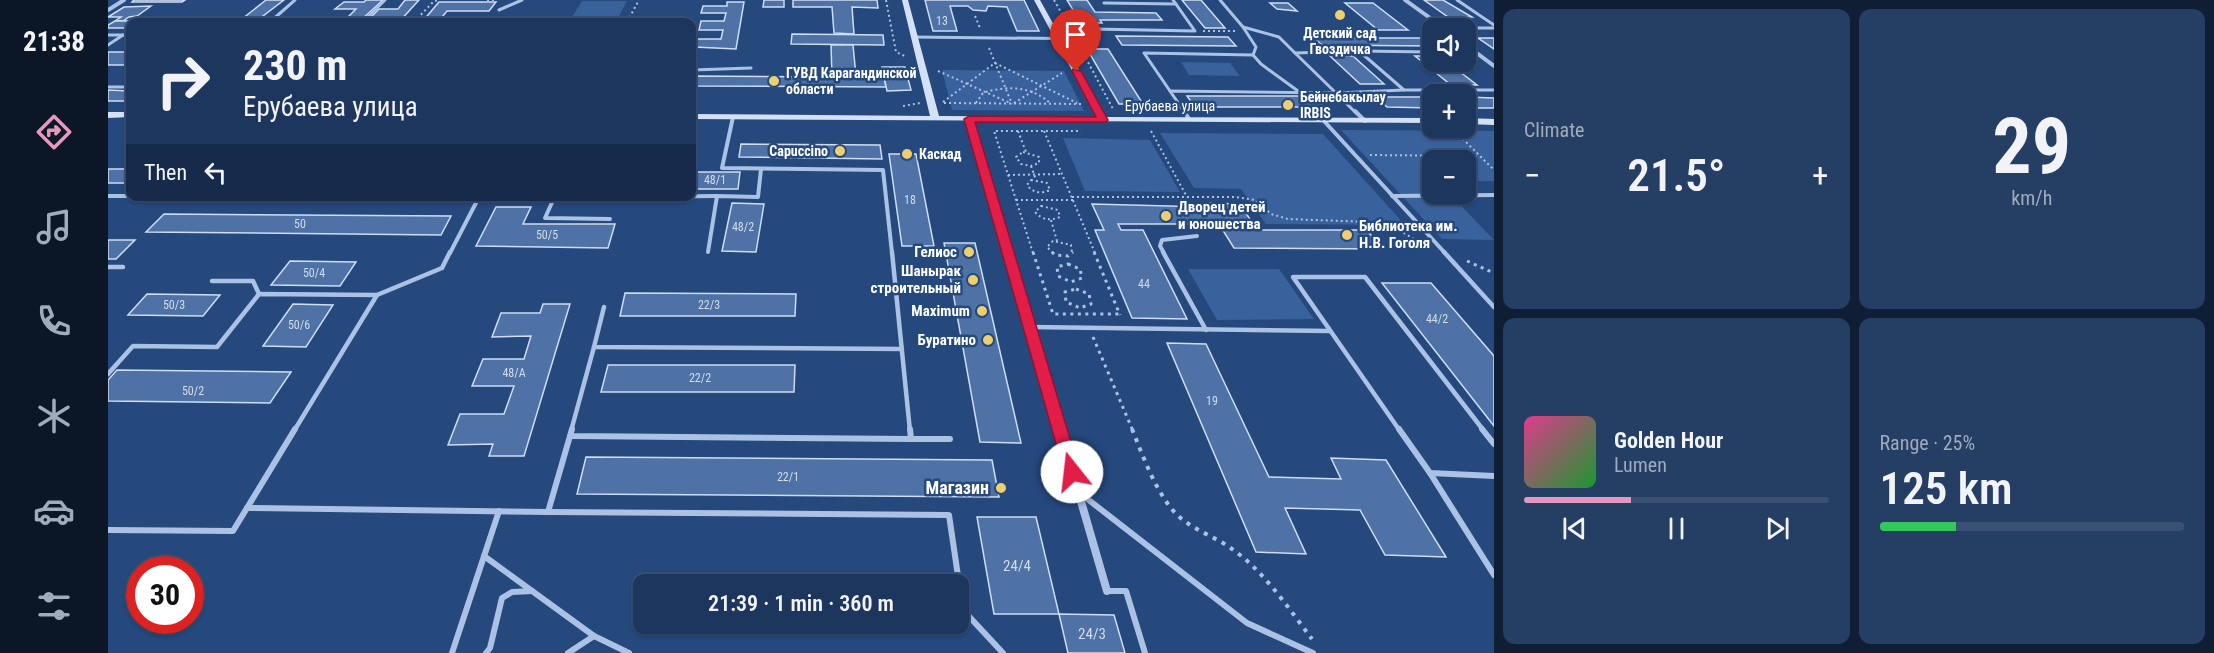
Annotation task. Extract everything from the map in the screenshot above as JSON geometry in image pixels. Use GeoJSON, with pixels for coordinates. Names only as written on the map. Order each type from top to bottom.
{"type":"FeatureCollection","features":[{"type":"Feature","properties":{"kind":"main road"},"geometry":{"type":"LineString","coordinates":[[905,0],[935,119]]}},
{"type":"Feature","properties":{"kind":"main road"},"geometry":{"type":"LineString","coordinates":[[1037,0],[1103,120]]}},
{"type":"Feature","properties":{"kind":"main road"},"geometry":{"type":"LineString","coordinates":[[108,115],[126,115]]}},
{"type":"Feature","properties":{"kind":"main road","name":"Ерубаева улица"},"geometry":{"type":"LineString","coordinates":[[696,117],[1422,121]]}},
{"type":"Feature","properties":{"kind":"main road"},"geometry":{"type":"LineString","coordinates":[[1476,121],[1494,122]]}},
{"type":"Feature","properties":{"kind":"street"},"geometry":{"type":"LineString","coordinates":[[108,10],[124,0]]}},
{"type":"Feature","properties":{"kind":"street"},"geometry":{"type":"LineString","coordinates":[[1405,0],[1430,18]]}},
{"type":"Feature","properties":{"kind":"street"},"geometry":{"type":"LineString","coordinates":[[1476,52],[1494,66]]}},
{"type":"Feature","properties":{"kind":"street"},"geometry":{"type":"LineString","coordinates":[[969,119],[1107,591]]}},
{"type":"Feature","properties":{"kind":"lane"},"geometry":{"type":"LineString","coordinates":[[275,18],[295,0]]}},
{"type":"Feature","properties":{"kind":"lane"},"geometry":{"type":"LineString","coordinates":[[367,18],[385,0]]}},
{"type":"Feature","properties":{"kind":"lane"},"geometry":{"type":"LineString","coordinates":[[499,10],[522,0]]}},
{"type":"Feature","properties":{"kind":"lane"},"geometry":{"type":"LineString","coordinates":[[1173,0],[1195,31]]}},
{"type":"Feature","properties":{"kind":"lane"},"geometry":{"type":"LineString","coordinates":[[1220,0],[1243,27],[1256,47],[1253,55]]}},
{"type":"Feature","properties":{"kind":"lane"},"geometry":{"type":"LineString","coordinates":[[1457,0],[1494,27]]}},
{"type":"Feature","properties":{"kind":"lane"},"geometry":{"type":"LineString","coordinates":[[1104,3],[1176,4]]}},
{"type":"Feature","properties":{"kind":"lane"},"geometry":{"type":"LineString","coordinates":[[1243,27],[1279,37],[1365,121]]}},
{"type":"Feature","properties":{"kind":"lane"},"geometry":{"type":"LineString","coordinates":[[1476,27],[1494,27]]}},
{"type":"Feature","properties":{"kind":"lane"},"geometry":{"type":"LineString","coordinates":[[914,37],[1098,39],[1093,29],[1195,31]]}},
{"type":"Feature","properties":{"kind":"lane"},"geometry":{"type":"LineString","coordinates":[[108,35],[124,35]]}},
{"type":"Feature","properties":{"kind":"lane"},"geometry":{"type":"LineString","coordinates":[[108,45],[124,35]]}},
{"type":"Feature","properties":{"kind":"lane"},"geometry":{"type":"LineString","coordinates":[[1359,51],[1404,90]]}},
{"type":"Feature","properties":{"kind":"lane"},"geometry":{"type":"LineString","coordinates":[[1295,53],[1422,52]]}},
{"type":"Feature","properties":{"kind":"lane"},"geometry":{"type":"LineString","coordinates":[[1190,119],[1144,53],[1253,55],[1280,80],[1300,93]]}},
{"type":"Feature","properties":{"kind":"lane"},"geometry":{"type":"LineString","coordinates":[[696,70],[751,68]]}},
{"type":"Feature","properties":{"kind":"lane"},"geometry":{"type":"LineString","coordinates":[[108,87],[126,87]]}},
{"type":"Feature","properties":{"kind":"lane"},"geometry":{"type":"LineString","coordinates":[[1170,91],[1337,93],[1494,90]]}},
{"type":"Feature","properties":{"kind":"lane"},"geometry":{"type":"LineString","coordinates":[[733,117],[722,168],[883,170],[911,439]]}},
{"type":"Feature","properties":{"kind":"lane"},"geometry":{"type":"LineString","coordinates":[[1323,121],[1494,307]]}},
{"type":"Feature","properties":{"kind":"lane"},"geometry":{"type":"LineString","coordinates":[[696,196],[758,197],[761,168]]}},
{"type":"Feature","properties":{"kind":"lane"},"geometry":{"type":"LineString","coordinates":[[1392,196],[1494,195]]}},
{"type":"Feature","properties":{"kind":"lane"},"geometry":{"type":"LineString","coordinates":[[108,196],[126,196]]}},
{"type":"Feature","properties":{"kind":"lane"},"geometry":{"type":"LineString","coordinates":[[708,252],[717,196]]}},
{"type":"Feature","properties":{"kind":"lane"},"geometry":{"type":"LineString","coordinates":[[259,294],[377,295],[441,268],[477,201]]}},
{"type":"Feature","properties":{"kind":"lane"},"geometry":{"type":"LineString","coordinates":[[553,201],[546,218],[610,219]]}},
{"type":"Feature","properties":{"kind":"lane"},"geometry":{"type":"LineString","coordinates":[[1197,236],[1166,238],[1162,240],[1160,246],[1206,330]]}},
{"type":"Feature","properties":{"kind":"lane"},"geometry":{"type":"LineString","coordinates":[[108,267],[123,267]]}},
{"type":"Feature","properties":{"kind":"lane"},"geometry":{"type":"LineString","coordinates":[[1494,444],[1365,277],[1293,276],[1430,473],[1494,575]]}},
{"type":"Feature","properties":{"kind":"lane"},"geometry":{"type":"LineString","coordinates":[[212,281],[253,281],[259,294]]}},
{"type":"Feature","properties":{"kind":"lane"},"geometry":{"type":"LineString","coordinates":[[108,374],[133,346],[218,347],[259,294]]}},
{"type":"Feature","properties":{"kind":"lane"},"geometry":{"type":"LineString","coordinates":[[108,530],[232,531],[377,295]]}},
{"type":"Feature","properties":{"kind":"lane"},"geometry":{"type":"LineString","coordinates":[[548,512],[604,307]]}},
{"type":"Feature","properties":{"kind":"lane"},"geometry":{"type":"LineString","coordinates":[[1030,327],[1330,331]]}},
{"type":"Feature","properties":{"kind":"lane"},"geometry":{"type":"LineString","coordinates":[[594,347],[902,349]]}},
{"type":"Feature","properties":{"kind":"lane"},"geometry":{"type":"LineString","coordinates":[[570,436],[950,440]]}},
{"type":"Feature","properties":{"kind":"lane"},"geometry":{"type":"LineString","coordinates":[[1430,473],[1494,476]]}},
{"type":"Feature","properties":{"kind":"lane"},"geometry":{"type":"LineString","coordinates":[[1078,493],[1246,623],[1313,653]]}},
{"type":"Feature","properties":{"kind":"lane"},"geometry":{"type":"LineString","coordinates":[[247,508],[949,515],[963,610],[1003,653]]}},
{"type":"Feature","properties":{"kind":"lane"},"geometry":{"type":"LineString","coordinates":[[452,653],[499,511]]}},
{"type":"Feature","properties":{"kind":"lane"},"geometry":{"type":"LineString","coordinates":[[484,556],[594,636],[628,653]]}},
{"type":"Feature","properties":{"kind":"lane"},"geometry":{"type":"LineString","coordinates":[[486,653],[490,648],[502,598],[512,592],[532,591]]}},
{"type":"Feature","properties":{"kind":"lane"},"geometry":{"type":"LineString","coordinates":[[1107,591],[1126,591],[1145,653]]}},
{"type":"Feature","properties":{"kind":"lane"},"geometry":{"type":"LineString","coordinates":[[568,653],[594,636]]}},
{"type":"Feature","properties":{"kind":"path"},"geometry":{"type":"LineString","coordinates":[[418,18],[434,1],[439,0]]}},
{"type":"Feature","properties":{"kind":"path"},"geometry":{"type":"LineString","coordinates":[[629,18],[639,0]]}},
{"type":"Feature","properties":{"kind":"path"},"geometry":{"type":"LineString","coordinates":[[885,0],[896,52],[920,61]]}},
{"type":"Feature","properties":{"kind":"path"},"geometry":{"type":"LineString","coordinates":[[1054,0],[1113,109],[1120,109]]}},
{"type":"Feature","properties":{"kind":"path"},"geometry":{"type":"LineString","coordinates":[[975,16],[1012,104]]}},
{"type":"Feature","properties":{"kind":"path"},"geometry":{"type":"LineString","coordinates":[[1195,31],[1246,31]]}},
{"type":"Feature","properties":{"kind":"path"},"geometry":{"type":"LineString","coordinates":[[942,103],[995,63]]}},
{"type":"Feature","properties":{"kind":"path"},"geometry":{"type":"LineString","coordinates":[[995,63],[1079,104]]}},
{"type":"Feature","properties":{"kind":"path"},"geometry":{"type":"LineString","coordinates":[[938,71],[1012,104]]}},
{"type":"Feature","properties":{"kind":"path"},"geometry":{"type":"LineString","coordinates":[[1012,104],[1062,73]]}},
{"type":"Feature","properties":{"kind":"path"},"geometry":{"type":"LineString","coordinates":[[976,103],[977,98],[985,92],[1005,88],[1032,92],[1051,104]]}},
{"type":"Feature","properties":{"kind":"path"},"geometry":{"type":"LineString","coordinates":[[994,131],[1053,314],[1120,314]]}},
{"type":"Feature","properties":{"kind":"path"},"geometry":{"type":"LineString","coordinates":[[1018,131],[1026,152]]}},
{"type":"Feature","properties":{"kind":"path"},"geometry":{"type":"LineString","coordinates":[[1044,131],[1125,328]]}},
{"type":"Feature","properties":{"kind":"path"},"geometry":{"type":"LineString","coordinates":[[1151,131],[1187,197]]}},
{"type":"Feature","properties":{"kind":"path"},"geometry":{"type":"LineString","coordinates":[[1462,138],[1494,170]]}},
{"type":"Feature","properties":{"kind":"path"},"geometry":{"type":"LineString","coordinates":[[1026,152],[1034,154],[1040,160],[1039,163],[1031,166],[1016,160],[1018,154],[1026,152]]}},
{"type":"Feature","properties":{"kind":"path"},"geometry":{"type":"LineString","coordinates":[[1355,155],[1479,156]]}},
{"type":"Feature","properties":{"kind":"path"},"geometry":{"type":"LineString","coordinates":[[1031,166],[1036,180]]}},
{"type":"Feature","properties":{"kind":"path"},"geometry":{"type":"LineString","coordinates":[[1008,175],[1062,174]]}},
{"type":"Feature","properties":{"kind":"path"},"geometry":{"type":"LineString","coordinates":[[1031,180],[1050,186],[1046,192],[1041,193],[1034,192],[1027,185],[1031,180]]}},
{"type":"Feature","properties":{"kind":"path"},"geometry":{"type":"LineString","coordinates":[[1041,193],[1046,206]]}},
{"type":"Feature","properties":{"kind":"path"},"geometry":{"type":"LineString","coordinates":[[1016,200],[1236,197],[1255,200],[1271,214],[1287,219],[1372,222],[1394,227],[1421,243]]}},
{"type":"Feature","properties":{"kind":"path"},"geometry":{"type":"LineString","coordinates":[[1053,207],[1060,213],[1060,217],[1051,220],[1043,219],[1035,212],[1037,208],[1053,207]]}},
{"type":"Feature","properties":{"kind":"path"},"geometry":{"type":"LineString","coordinates":[[1051,220],[1058,241]]}},
{"type":"Feature","properties":{"kind":"path"},"geometry":{"type":"LineString","coordinates":[[1058,241],[1065,242],[1073,249],[1073,253],[1063,257],[1055,255],[1047,247],[1048,244],[1058,241]]}},
{"type":"Feature","properties":{"kind":"path"},"geometry":{"type":"LineString","coordinates":[[1443,252],[1494,273]]}},
{"type":"Feature","properties":{"kind":"path"},"geometry":{"type":"LineString","coordinates":[[1063,257],[1066,264]]}},
{"type":"Feature","properties":{"kind":"path"},"geometry":{"type":"LineString","coordinates":[[1066,264],[1074,266],[1083,273],[1082,278],[1073,281],[1064,280],[1056,271],[1057,267],[1066,264]]}},
{"type":"Feature","properties":{"kind":"path"},"geometry":{"type":"LineString","coordinates":[[1073,281],[1075,289]]}},
{"type":"Feature","properties":{"kind":"path"},"geometry":{"type":"LineString","coordinates":[[1075,289],[1083,291],[1092,299],[1091,304],[1082,308],[1072,306],[1064,297],[1065,292],[1075,289]]}},
{"type":"Feature","properties":{"kind":"path"},"geometry":{"type":"LineString","coordinates":[[1082,308],[1155,483],[1172,510],[1203,533],[1233,549],[1273,588],[1310,634],[1314,644]]}},
{"type":"Feature","properties":{"kind":"shaded area"},"geometry":{"type":"Polygon","coordinates":[[[582,1],[627,1],[618,18],[571,18],[582,1]]]}},
{"type":"Feature","properties":{"kind":"shaded area"},"geometry":{"type":"Polygon","coordinates":[[[1181,62],[1230,63],[1240,76],[1189,75],[1181,62]]]}},
{"type":"Feature","properties":{"kind":"shaded area"},"geometry":{"type":"Polygon","coordinates":[[[942,70],[1064,71],[1084,111],[952,110],[942,70]]]}},
{"type":"Feature","properties":{"kind":"shaded area"},"geometry":{"type":"Polygon","coordinates":[[[1341,130],[1422,131],[1422,138],[1476,138],[1476,131],[1494,131],[1494,181],[1476,181],[1476,150],[1422,150],[1422,204],[1460,204],[1494,240],[1442,239],[1341,130]]]}},
{"type":"Feature","properties":{"kind":"shaded area"},"geometry":{"type":"Polygon","coordinates":[[[1160,133],[1323,134],[1405,225],[1266,224],[1241,189],[1194,188],[1160,133]]]}},
{"type":"Feature","properties":{"kind":"shaded area"},"geometry":{"type":"Polygon","coordinates":[[[1063,138],[1150,140],[1180,192],[1085,191],[1063,138]]]}},
{"type":"Feature","properties":{"kind":"shaded area"},"geometry":{"type":"Polygon","coordinates":[[[1188,269],[1279,269],[1314,319],[1217,320],[1188,269]]]}},
{"type":"Feature","properties":{"kind":"building"},"geometry":{"type":"Polygon","coordinates":[[[134,0],[185,0],[182,2],[132,2],[134,0]]]}},
{"type":"Feature","properties":{"kind":"building"},"geometry":{"type":"Polygon","coordinates":[[[266,0],[284,0],[260,18],[243,18],[266,0]]]}},
{"type":"Feature","properties":{"kind":"building"},"geometry":{"type":"Polygon","coordinates":[[[383,0],[363,18],[347,18],[356,9],[335,9],[344,2],[383,0]]]}},
{"type":"Feature","properties":{"kind":"building"},"geometry":{"type":"Polygon","coordinates":[[[405,0],[419,0],[403,18],[370,18],[379,9],[398,9],[405,0]]]}},
{"type":"Feature","properties":{"kind":"building"},"geometry":{"type":"Polygon","coordinates":[[[764,0],[784,0],[784,7],[763,7],[764,0]]]}},
{"type":"Feature","properties":{"kind":"building"},"geometry":{"type":"Polygon","coordinates":[[[793,0],[877,0],[878,8],[852,7],[854,34],[834,33],[832,7],[793,7],[793,0]]]}},
{"type":"Feature","properties":{"kind":"building"},"geometry":{"type":"Polygon","coordinates":[[[925,0],[1024,0],[1039,31],[1017,31],[1007,7],[988,6],[986,11],[973,10],[968,6],[950,6],[957,31],[933,31],[925,0]]]}},
{"type":"Feature","properties":{"kind":"building"},"geometry":{"type":"Polygon","coordinates":[[[1067,0],[1087,0],[1095,12],[1156,13],[1162,20],[1100,20],[1102,23],[1081,23],[1067,0]]]}},
{"type":"Feature","properties":{"kind":"building"},"geometry":{"type":"Polygon","coordinates":[[[1182,0],[1201,0],[1225,28],[1205,28],[1182,0]]]}},
{"type":"Feature","properties":{"kind":"building"},"geometry":{"type":"Polygon","coordinates":[[[1424,0],[1443,0],[1472,17],[1448,17],[1424,0]]]}},
{"type":"Feature","properties":{"kind":"building"},"geometry":{"type":"Polygon","coordinates":[[[439,2],[496,2],[489,11],[447,11],[441,18],[425,18],[439,2]]]}},
{"type":"Feature","properties":{"kind":"building"},"geometry":{"type":"Polygon","coordinates":[[[727,2],[744,2],[736,49],[696,47],[696,39],[721,39],[723,30],[699,30],[701,21],[724,21],[726,13],[701,13],[703,6],[727,6],[727,2]]]}},
{"type":"Feature","properties":{"kind":"building"},"geometry":{"type":"Polygon","coordinates":[[[1270,3],[1288,3],[1297,11],[1277,9],[1270,3]]]}},
{"type":"Feature","properties":{"kind":"building"},"geometry":{"type":"Polygon","coordinates":[[[1345,3],[1373,3],[1408,30],[1378,30],[1345,3]]]}},
{"type":"Feature","properties":{"kind":"building"},"geometry":{"type":"Polygon","coordinates":[[[151,6],[137,16],[126,18],[123,21],[115,21],[121,17],[108,17],[124,7],[151,6]]]}},
{"type":"Feature","properties":{"kind":"building"},"geometry":{"type":"Polygon","coordinates":[[[115,21],[126,21],[126,28],[108,28],[108,25],[115,21]]]}},
{"type":"Feature","properties":{"kind":"building"},"geometry":{"type":"Polygon","coordinates":[[[792,34],[883,35],[884,45],[791,44],[792,34]]]}},
{"type":"Feature","properties":{"kind":"building"},"geometry":{"type":"Polygon","coordinates":[[[1116,36],[1228,37],[1236,46],[1122,45],[1116,36]]]}},
{"type":"Feature","properties":{"kind":"building"},"geometry":{"type":"Polygon","coordinates":[[[1314,38],[1422,38],[1422,46],[1322,45],[1314,38]]]}},
{"type":"Feature","properties":{"kind":"building"},"geometry":{"type":"Polygon","coordinates":[[[1478,38],[1494,38],[1494,49],[1478,38]]]}},
{"type":"Feature","properties":{"kind":"building"},"geometry":{"type":"Polygon","coordinates":[[[831,45],[853,45],[856,76],[884,77],[886,87],[696,86],[696,76],[832,77],[831,45]]]}},
{"type":"Feature","properties":{"kind":"building"},"geometry":{"type":"Polygon","coordinates":[[[1087,49],[1108,49],[1143,104],[1119,104],[1087,49]]]}},
{"type":"Feature","properties":{"kind":"building"},"geometry":{"type":"Polygon","coordinates":[[[108,52],[126,52],[126,65],[108,65],[108,52]]]}},
{"type":"Feature","properties":{"kind":"building"},"geometry":{"type":"Polygon","coordinates":[[[1330,56],[1353,56],[1384,84],[1360,84],[1330,56]]]}},
{"type":"Feature","properties":{"kind":"building"},"geometry":{"type":"Polygon","coordinates":[[[882,67],[905,67],[911,90],[887,91],[882,67]]]}},
{"type":"Feature","properties":{"kind":"building"},"geometry":{"type":"Polygon","coordinates":[[[1435,72],[1460,72],[1476,84],[1450,84],[1435,72]]]}},
{"type":"Feature","properties":{"kind":"building"},"geometry":{"type":"Polygon","coordinates":[[[108,90],[126,91],[126,101],[108,101],[108,90]]]}},
{"type":"Feature","properties":{"kind":"building"},"geometry":{"type":"Polygon","coordinates":[[[1187,96],[1314,96],[1324,107],[1195,107],[1187,96]]]}},
{"type":"Feature","properties":{"kind":"building"},"geometry":{"type":"Polygon","coordinates":[[[1376,97],[1422,97],[1422,108],[1387,107],[1376,97]]]}},
{"type":"Feature","properties":{"kind":"building"},"geometry":{"type":"Polygon","coordinates":[[[1476,97],[1494,98],[1494,108],[1476,108],[1476,97]]]}},
{"type":"Feature","properties":{"kind":"building"},"geometry":{"type":"Polygon","coordinates":[[[741,144],[880,145],[882,159],[739,157],[741,144]]]}},
{"type":"Feature","properties":{"kind":"building"},"geometry":{"type":"Polygon","coordinates":[[[889,154],[916,154],[934,246],[902,246],[889,154]]]}},
{"type":"Feature","properties":{"kind":"building"},"geometry":{"type":"Polygon","coordinates":[[[108,169],[126,169],[126,183],[108,183],[108,169]]]}},
{"type":"Feature","properties":{"kind":"building"},"geometry":{"type":"Polygon","coordinates":[[[696,172],[740,172],[738,189],[696,189],[696,172]]]}},
{"type":"Feature","properties":{"kind":"building"},"geometry":{"type":"Polygon","coordinates":[[[732,203],[764,204],[756,252],[722,251],[732,203]]]}},
{"type":"Feature","properties":{"kind":"building"},"geometry":{"type":"Polygon","coordinates":[[[1206,203],[1240,204],[1257,230],[1367,230],[1382,249],[1234,248],[1219,224],[1118,224],[1121,230],[1143,230],[1187,319],[1132,318],[1095,230],[1104,230],[1092,204],[1208,207],[1206,203]]]}},
{"type":"Feature","properties":{"kind":"building"},"geometry":{"type":"Polygon","coordinates":[[[496,207],[531,207],[523,224],[615,224],[608,248],[476,246],[496,207]]]}},
{"type":"Feature","properties":{"kind":"building"},"geometry":{"type":"Polygon","coordinates":[[[164,214],[451,216],[441,235],[146,232],[164,214]]]}},
{"type":"Feature","properties":{"kind":"building"},"geometry":{"type":"Polygon","coordinates":[[[108,240],[135,240],[116,259],[108,259],[108,240]]]}},
{"type":"Feature","properties":{"kind":"building"},"geometry":{"type":"Polygon","coordinates":[[[944,243],[975,243],[1021,443],[980,442],[944,243]]]}},
{"type":"Feature","properties":{"kind":"building"},"geometry":{"type":"Polygon","coordinates":[[[290,261],[356,262],[340,286],[271,285],[290,261]]]}},
{"type":"Feature","properties":{"kind":"building"},"geometry":{"type":"Polygon","coordinates":[[[1382,283],[1431,283],[1494,356],[1494,426],[1382,283]]]}},
{"type":"Feature","properties":{"kind":"building"},"geometry":{"type":"Polygon","coordinates":[[[625,293],[796,294],[795,316],[620,316],[625,293]]]}},
{"type":"Feature","properties":{"kind":"building"},"geometry":{"type":"Polygon","coordinates":[[[147,294],[220,295],[203,316],[128,315],[147,294]]]}},
{"type":"Feature","properties":{"kind":"building"},"geometry":{"type":"Polygon","coordinates":[[[293,304],[333,305],[306,347],[263,346],[293,304]]]}},
{"type":"Feature","properties":{"kind":"building"},"geometry":{"type":"Polygon","coordinates":[[[543,304],[570,304],[524,456],[489,456],[493,444],[448,445],[460,414],[504,414],[514,386],[472,386],[483,359],[524,359],[531,336],[492,337],[501,313],[540,313],[543,304]]]}},
{"type":"Feature","properties":{"kind":"building"},"geometry":{"type":"Polygon","coordinates":[[[1167,343],[1206,344],[1269,477],[1341,479],[1331,458],[1386,460],[1446,557],[1385,555],[1360,510],[1285,508],[1306,554],[1256,552],[1167,343]]]}},
{"type":"Feature","properties":{"kind":"building"},"geometry":{"type":"Polygon","coordinates":[[[608,365],[795,365],[794,392],[601,392],[608,365]]]}},
{"type":"Feature","properties":{"kind":"building"},"geometry":{"type":"Polygon","coordinates":[[[117,370],[291,372],[270,403],[108,401],[108,380],[117,370]]]}},
{"type":"Feature","properties":{"kind":"building"},"geometry":{"type":"Polygon","coordinates":[[[586,457],[992,460],[999,497],[577,494],[586,457]]]}},
{"type":"Feature","properties":{"kind":"building"},"geometry":{"type":"Polygon","coordinates":[[[977,517],[1036,517],[1059,614],[994,614],[977,517]]]}},
{"type":"Feature","properties":{"kind":"building"},"geometry":{"type":"Polygon","coordinates":[[[1059,614],[1114,615],[1125,653],[1068,653],[1059,614]]]}},
{"type":"Feature","properties":{"kind":"place","name":"Детский сад Гвоздичка"},"geometry":{"type":"Point","coordinates":[1340,15]}},
{"type":"Feature","properties":{"kind":"place","name":"ГУВД Карагандинской области"},"geometry":{"type":"Point","coordinates":[774,81]}},
{"type":"Feature","properties":{"kind":"place","name":"Бейнебакылау IRBIS"},"geometry":{"type":"Point","coordinates":[1288,105]}},
{"type":"Feature","properties":{"kind":"place","name":"Capuccino"},"geometry":{"type":"Point","coordinates":[840,151]}},
{"type":"Feature","properties":{"kind":"place","name":"Каскад"},"geometry":{"type":"Point","coordinates":[907,154]}},
{"type":"Feature","properties":{"kind":"place","name":"Дворец детей и юношества"},"geometry":{"type":"Point","coordinates":[1166,216]}},
{"type":"Feature","properties":{"kind":"place","name":"Библиотека им. Н.В. Гоголя"},"geometry":{"type":"Point","coordinates":[1347,235]}},
{"type":"Feature","properties":{"kind":"place","name":"Гелиос"},"geometry":{"type":"Point","coordinates":[969,252]}},
{"type":"Feature","properties":{"kind":"place","name":"Шанырак строительный"},"geometry":{"type":"Point","coordinates":[973,280]}},
{"type":"Feature","properties":{"kind":"place","name":"Maximum"},"geometry":{"type":"Point","coordinates":[982,311]}},
{"type":"Feature","properties":{"kind":"place","name":"Буратино"},"geometry":{"type":"Point","coordinates":[988,340]}},
{"type":"Feature","properties":{"kind":"place","name":"Магазин"},"geometry":{"type":"Point","coordinates":[1001,488]}},
{"type":"Feature","properties":{"kind":"route"},"geometry":{"type":"LineString","coordinates":[[1072,472],[969,119],[1103,120],[1076,71]]}}]}
